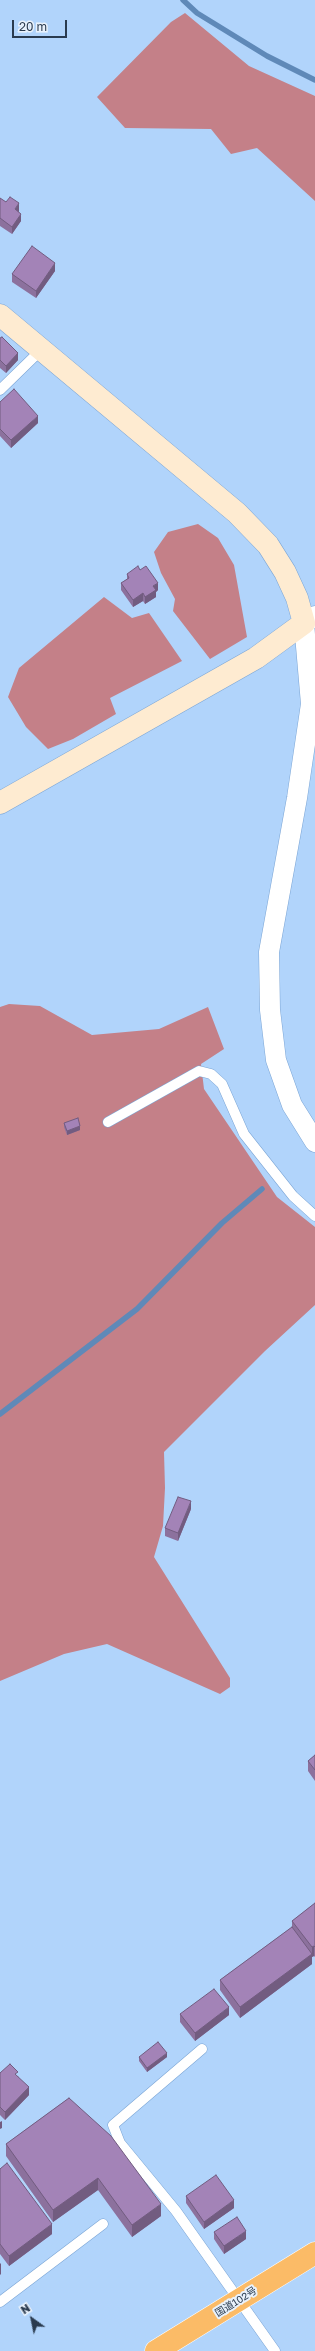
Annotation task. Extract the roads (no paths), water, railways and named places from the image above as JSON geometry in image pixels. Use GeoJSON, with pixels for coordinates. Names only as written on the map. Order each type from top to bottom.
{"type":"FeatureCollection","features":[{"type":"Feature","properties":{"kind":"highway","name":"国道102号"},"geometry":{"type":"LineString","coordinates":[[156,2351],[315,2253]]}},
{"type":"Feature","properties":{"kind":"street"},"geometry":{"type":"LineString","coordinates":[[0,315],[237,513],[268,545],[285,572],[297,598],[310,619],[311,704],[297,798],[269,952],[270,1010],[276,1060],[292,1105],[315,1142]]}},
{"type":"Feature","properties":{"kind":"street"},"geometry":{"type":"LineString","coordinates":[[0,803],[256,658],[310,619]]}},
{"type":"Feature","properties":{"kind":"lane"},"geometry":{"type":"LineString","coordinates":[[0,390],[41,350]]}},
{"type":"Feature","properties":{"kind":"lane"},"geometry":{"type":"LineString","coordinates":[[108,1122],[199,1071],[211,1074],[222,1084],[244,1134],[293,1196],[315,1216]]}},
{"type":"Feature","properties":{"kind":"lane"},"geometry":{"type":"LineString","coordinates":[[202,2049],[113,2125],[120,2143],[176,2212],[275,2351]]}},
{"type":"Feature","properties":{"kind":"lane"},"geometry":{"type":"LineString","coordinates":[[0,2302],[103,2224]]}},
{"type":"Feature","properties":{"kind":"waterway"},"geometry":{"type":"LineString","coordinates":[[183,0],[197,13],[267,56],[315,80]]}},
{"type":"Feature","properties":{"kind":"waterway"},"geometry":{"type":"LineString","coordinates":[[0,1414],[137,1309],[222,1223],[262,1189]]}}]}
